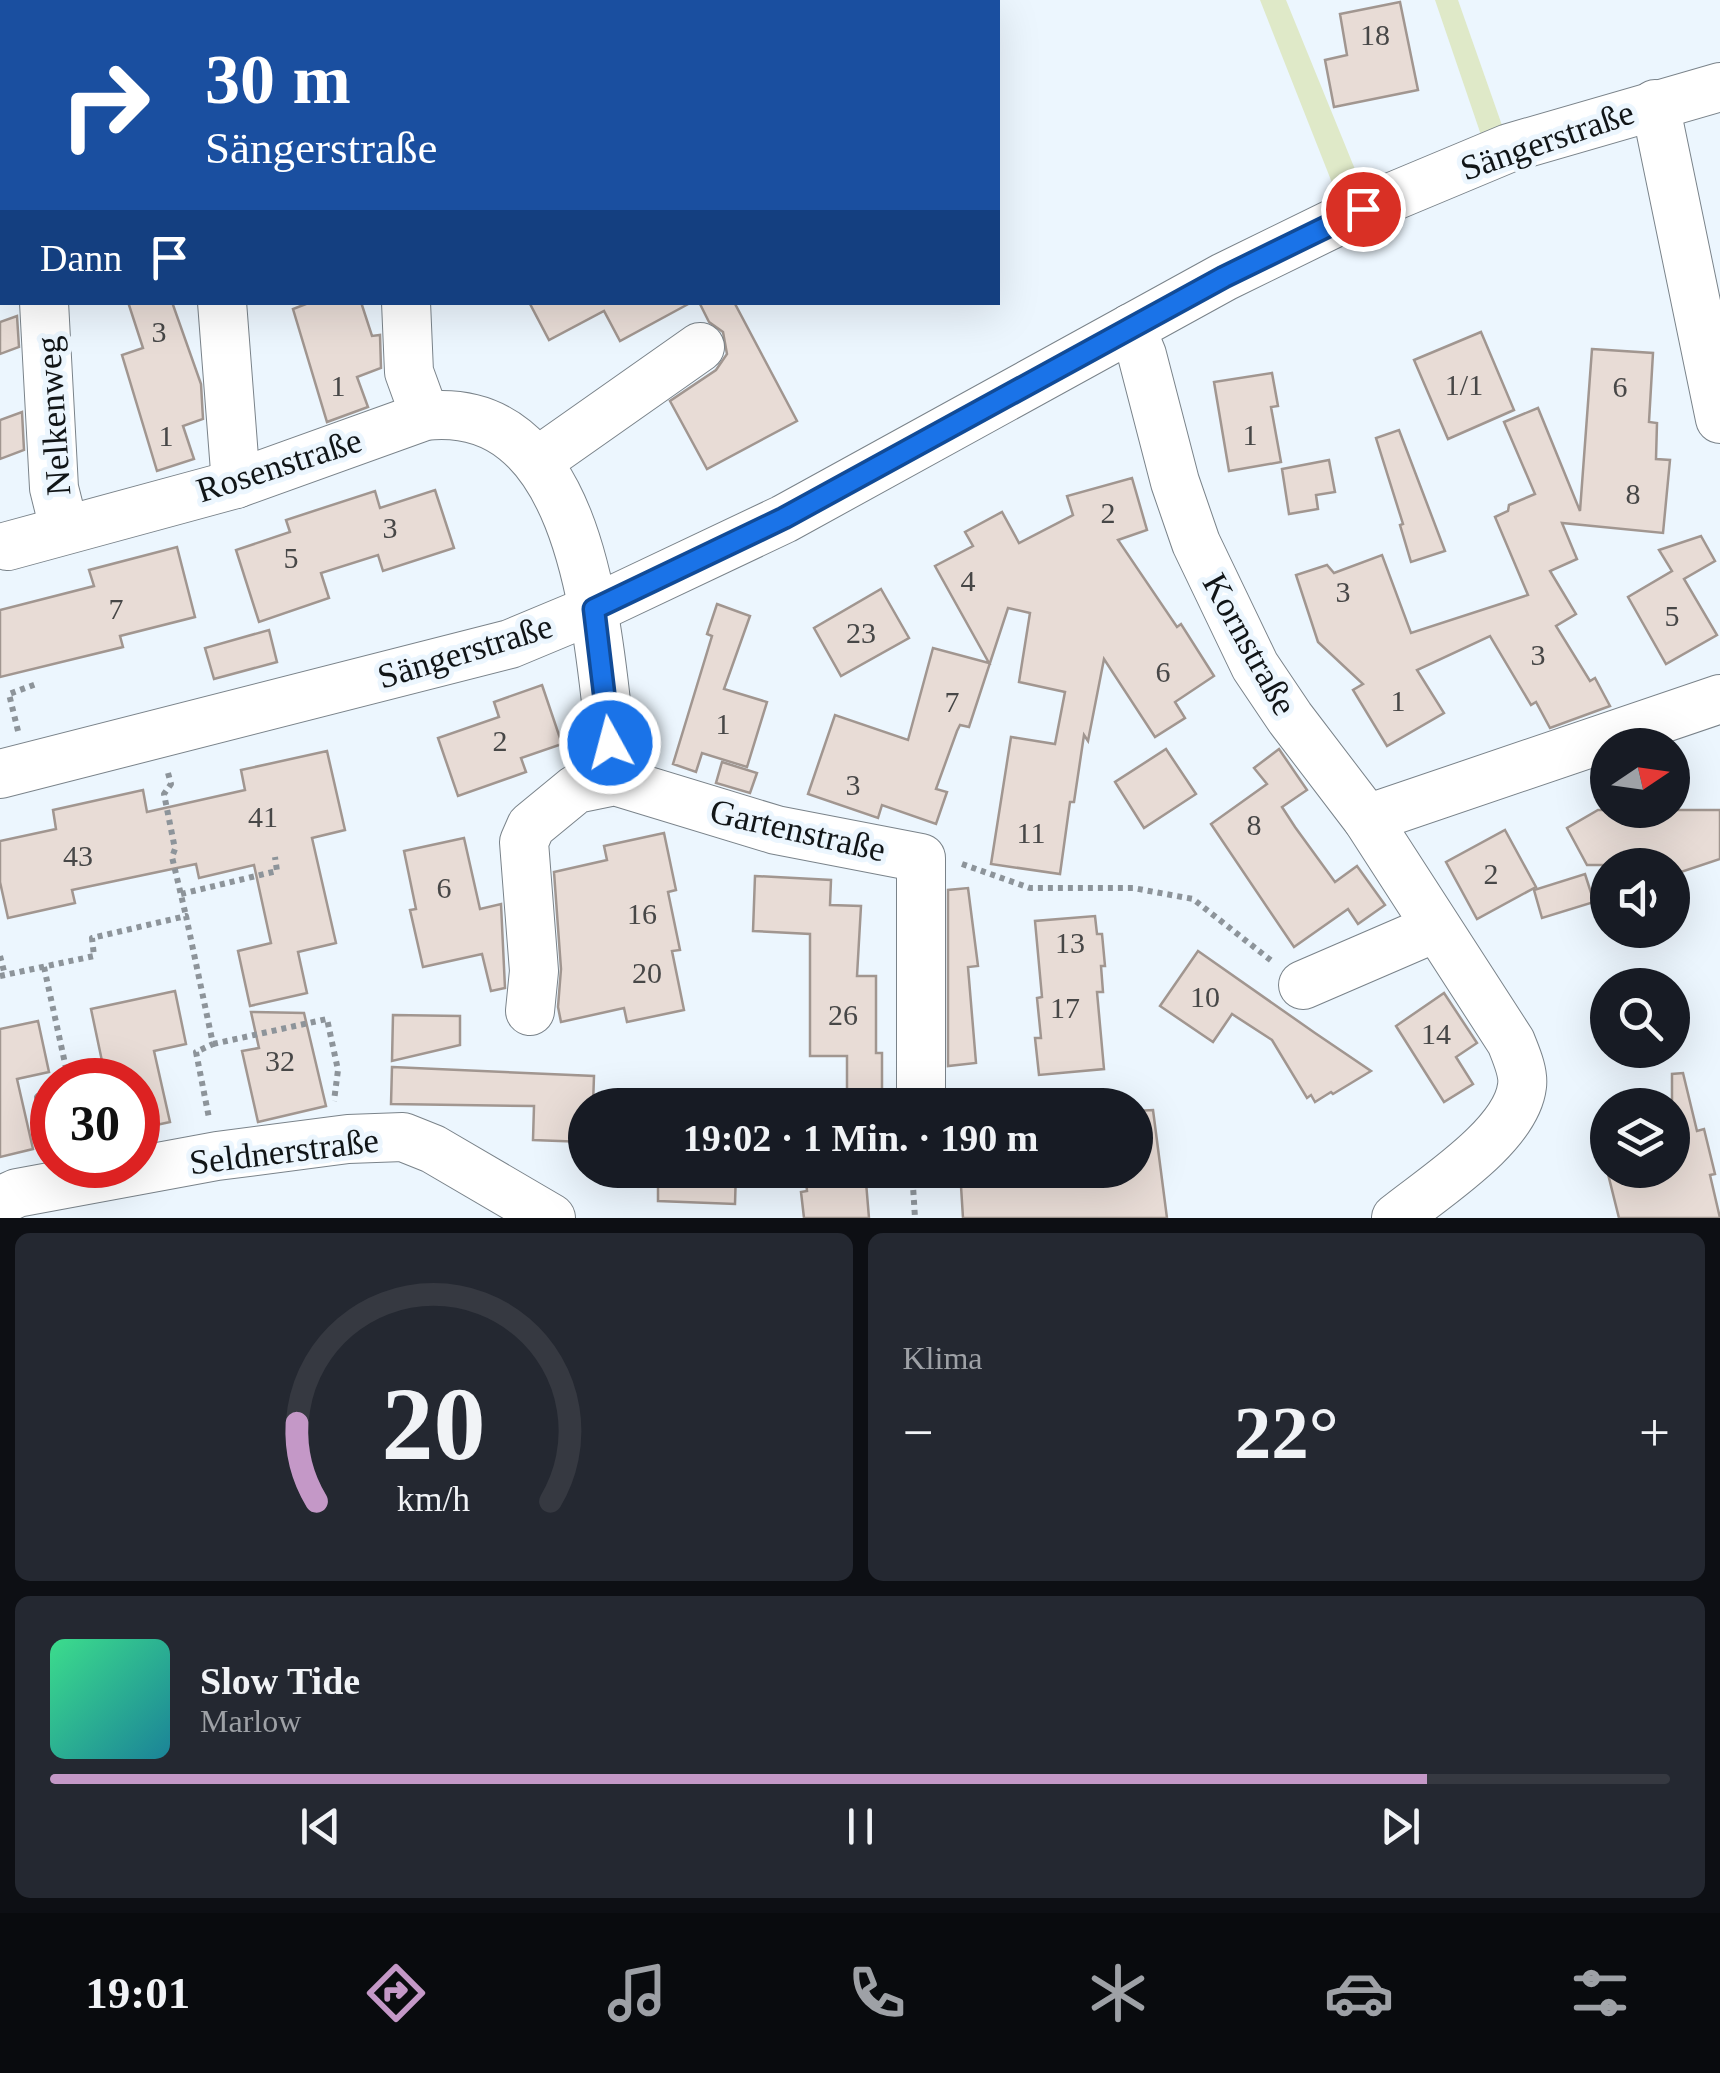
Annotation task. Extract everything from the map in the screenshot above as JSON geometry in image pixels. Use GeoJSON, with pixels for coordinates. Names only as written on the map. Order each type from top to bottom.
{"type":"FeatureCollection","features":[{"type":"Feature","properties":{"kind":"street","name":"Sängerstraße"},"geometry":{"type":"LineString","coordinates":[[13,770],[510,644],[594,609],[784,518],[1224,277],[1363,209],[1509,148],[1720,87]]}},
{"type":"Feature","properties":{"kind":"street"},"geometry":{"type":"LineString","coordinates":[[1655,104],[1720,419]]}},
{"type":"Feature","properties":{"kind":"street","name":"Nelkenweg"},"geometry":{"type":"LineString","coordinates":[[44,305],[54,488],[64,528]]}},
{"type":"Feature","properties":{"kind":"street"},"geometry":{"type":"LineString","coordinates":[[222,305],[236,484]]}},
{"type":"Feature","properties":{"kind":"street"},"geometry":{"type":"LineString","coordinates":[[406,305],[409,372],[424,416]]}},
{"type":"Feature","properties":{"kind":"street","name":"Kornstraße"},"geometry":{"type":"LineString","coordinates":[[1131,328],[1142,355],[1175,482],[1228,614],[1270,691],[1367,819],[1511,1042],[1523,1082],[1518,1104],[1490,1141],[1396,1218]]}},
{"type":"Feature","properties":{"kind":"street"},"geometry":{"type":"LineString","coordinates":[[538,461],[700,346]]}},
{"type":"Feature","properties":{"kind":"street","name":"Rosenstraße"},"geometry":{"type":"LineString","coordinates":[[8,546],[236,484],[424,416],[448,413],[515,437],[538,461],[567,514],[594,609]]}},
{"type":"Feature","properties":{"kind":"street"},"geometry":{"type":"LineString","coordinates":[[530,1012],[534,971],[524,842],[532,826],[576,789],[615,781],[594,609]]}},
{"type":"Feature","properties":{"kind":"street"},"geometry":{"type":"LineString","coordinates":[[1367,819],[1720,699]]}},
{"type":"Feature","properties":{"kind":"street","name":"Gartenstraße"},"geometry":{"type":"LineString","coordinates":[[615,781],[776,830],[922,858],[921,1088]]}},
{"type":"Feature","properties":{"kind":"street"},"geometry":{"type":"LineString","coordinates":[[1303,986],[1435,928]]}},
{"type":"Feature","properties":{"kind":"street","name":"Seldnerstraße"},"geometry":{"type":"LineString","coordinates":[[0,1202],[17,1193],[217,1156],[328,1141],[404,1137],[433,1149],[551,1218]]}},
{"type":"Feature","properties":{"kind":"path"},"geometry":{"type":"LineString","coordinates":[[13,770],[10,694],[39,684]]}},
{"type":"Feature","properties":{"kind":"path"},"geometry":{"type":"LineString","coordinates":[[158,734],[171,784],[164,794],[180,894],[214,1044]]}},
{"type":"Feature","properties":{"kind":"path"},"geometry":{"type":"LineString","coordinates":[[180,894],[277,871],[275,858]]}},
{"type":"Feature","properties":{"kind":"path"},"geometry":{"type":"LineString","coordinates":[[922,858],[951,860],[1030,888],[1132,888],[1193,899],[1303,986]]}},
{"type":"Feature","properties":{"kind":"path"},"geometry":{"type":"LineString","coordinates":[[0,956],[2,976],[94,956],[92,938],[186,916]]}},
{"type":"Feature","properties":{"kind":"path"},"geometry":{"type":"LineString","coordinates":[[44,967],[64,1058]]}},
{"type":"Feature","properties":{"kind":"path"},"geometry":{"type":"LineString","coordinates":[[217,1156],[196,1052],[214,1044],[327,1020],[338,1070],[328,1141]]}},
{"type":"Feature","properties":{"kind":"path"},"geometry":{"type":"LineString","coordinates":[[913,1188],[915,1218]]}},
{"type":"Feature","properties":{"kind":"green space"},"geometry":{"type":"Polygon","coordinates":[[[1260,0],[1286,0],[1363,189],[1338,198],[1260,0]]]}},
{"type":"Feature","properties":{"kind":"green space"},"geometry":{"type":"Polygon","coordinates":[[[1435,0],[1458,0],[1504,131],[1482,138],[1435,0]]]}},
{"type":"Feature","properties":{"kind":"building"},"geometry":{"type":"Polygon","coordinates":[[[1400,2],[1418,90],[1334,107],[1325,60],[1347,55],[1340,14],[1400,2]]]}},
{"type":"Feature","properties":{"kind":"building"},"geometry":{"type":"Polygon","coordinates":[[[129,305],[173,305],[201,384],[203,419],[183,426],[194,459],[157,471],[122,355],[143,348],[129,305]]]}},
{"type":"Feature","properties":{"kind":"building"},"geometry":{"type":"Polygon","coordinates":[[[303,305],[362,305],[372,336],[380,335],[381,368],[357,377],[368,407],[327,422],[293,309],[303,305]]]}},
{"type":"Feature","properties":{"kind":"building"},"geometry":{"type":"Polygon","coordinates":[[[531,305],[686,305],[620,341],[604,311],[549,340],[531,305]]]}},
{"type":"Feature","properties":{"kind":"building"},"geometry":{"type":"Polygon","coordinates":[[[700,305],[736,305],[797,421],[707,469],[670,401],[716,370],[727,354],[723,332],[709,322],[700,305]]]}},
{"type":"Feature","properties":{"kind":"building"},"geometry":{"type":"Polygon","coordinates":[[[17,316],[19,347],[0,354],[0,322],[17,316]]]}},
{"type":"Feature","properties":{"kind":"building"},"geometry":{"type":"Polygon","coordinates":[[[1481,332],[1514,410],[1448,439],[1414,360],[1481,332]]]}},
{"type":"Feature","properties":{"kind":"building"},"geometry":{"type":"Polygon","coordinates":[[[1592,349],[1653,353],[1649,422],[1657,423],[1656,459],[1670,460],[1663,533],[1562,523],[1577,559],[1550,571],[1576,614],[1556,626],[1590,681],[1595,678],[1610,706],[1550,728],[1536,702],[1531,705],[1490,636],[1417,670],[1444,713],[1387,746],[1353,690],[1363,684],[1318,642],[1296,575],[1327,565],[1334,573],[1382,555],[1411,633],[1528,595],[1495,517],[1508,511],[1509,505],[1535,494],[1504,422],[1538,408],[1580,511],[1592,349]]]}},
{"type":"Feature","properties":{"kind":"building"},"geometry":{"type":"Polygon","coordinates":[[[1272,373],[1278,406],[1271,407],[1281,462],[1229,471],[1214,382],[1272,373]]]}},
{"type":"Feature","properties":{"kind":"building"},"geometry":{"type":"Polygon","coordinates":[[[22,412],[24,450],[0,459],[0,420],[22,412]]]}},
{"type":"Feature","properties":{"kind":"building"},"geometry":{"type":"Polygon","coordinates":[[[1399,430],[1445,551],[1411,562],[1376,438],[1399,430]]]}},
{"type":"Feature","properties":{"kind":"building"},"geometry":{"type":"Polygon","coordinates":[[[1329,460],[1335,492],[1316,495],[1318,509],[1289,514],[1282,469],[1329,460]]]}},
{"type":"Feature","properties":{"kind":"building"},"geometry":{"type":"Polygon","coordinates":[[[1132,478],[1147,530],[1118,540],[1177,627],[1181,624],[1214,676],[1175,702],[1185,718],[1155,737],[1104,659],[1088,741],[1084,735],[1074,802],[1070,802],[1060,874],[991,864],[1011,737],[1055,744],[1065,692],[1019,682],[1030,613],[1008,608],[969,727],[960,725],[936,789],[947,792],[936,824],[882,805],[878,818],[808,794],[835,715],[908,740],[933,648],[989,663],[935,566],[973,546],[965,532],[1002,512],[1019,543],[1073,515],[1067,496],[1132,478]]]}},
{"type":"Feature","properties":{"kind":"building"},"geometry":{"type":"Polygon","coordinates":[[[435,490],[454,548],[383,571],[378,555],[321,573],[329,598],[259,622],[236,550],[290,532],[286,520],[375,491],[380,508],[435,490]]]}},
{"type":"Feature","properties":{"kind":"building"},"geometry":{"type":"Polygon","coordinates":[[[1701,536],[1715,561],[1684,579],[1717,635],[1666,664],[1628,597],[1672,571],[1659,550],[1701,536]]]}},
{"type":"Feature","properties":{"kind":"building"},"geometry":{"type":"Polygon","coordinates":[[[177,547],[195,617],[120,636],[123,647],[0,677],[0,610],[94,586],[89,570],[177,547]]]}},
{"type":"Feature","properties":{"kind":"building"},"geometry":{"type":"Polygon","coordinates":[[[881,589],[909,638],[841,676],[814,628],[881,589]]]}},
{"type":"Feature","properties":{"kind":"building"},"geometry":{"type":"Polygon","coordinates":[[[717,604],[750,616],[724,689],[767,702],[747,767],[702,753],[696,772],[673,764],[712,636],[707,634],[717,604]]]}},
{"type":"Feature","properties":{"kind":"building"},"geometry":{"type":"Polygon","coordinates":[[[269,630],[277,662],[214,679],[205,648],[269,630]]]}},
{"type":"Feature","properties":{"kind":"building"},"geometry":{"type":"Polygon","coordinates":[[[542,685],[562,744],[521,758],[526,772],[458,796],[438,738],[499,717],[494,702],[542,685]]]}},
{"type":"Feature","properties":{"kind":"building"},"geometry":{"type":"Polygon","coordinates":[[[1166,749],[1196,794],[1144,828],[1115,782],[1166,749]]]}},
{"type":"Feature","properties":{"kind":"building"},"geometry":{"type":"Polygon","coordinates":[[[1279,749],[1307,790],[1282,807],[1295,827],[1335,882],[1357,866],[1385,905],[1358,924],[1348,909],[1294,947],[1211,824],[1267,784],[1254,768],[1279,749]]]}},
{"type":"Feature","properties":{"kind":"building"},"geometry":{"type":"Polygon","coordinates":[[[327,751],[345,830],[312,838],[336,943],[298,952],[307,993],[250,1006],[238,951],[271,943],[254,865],[199,878],[196,864],[72,890],[75,903],[8,918],[0,882],[0,841],[56,829],[53,810],[143,790],[147,812],[245,790],[241,770],[327,751]]]}},
{"type":"Feature","properties":{"kind":"building"},"geometry":{"type":"Polygon","coordinates":[[[722,762],[757,773],[750,793],[716,783],[722,762]]]}},
{"type":"Feature","properties":{"kind":"building"},"geometry":{"type":"Polygon","coordinates":[[[1690,810],[1720,810],[1720,859],[1690,869],[1690,848],[1590,848],[1587,865],[1567,828],[1590,815],[1590,828],[1690,828],[1690,810]]]}},
{"type":"Feature","properties":{"kind":"building"},"geometry":{"type":"Polygon","coordinates":[[[1505,830],[1536,887],[1477,919],[1446,862],[1505,830]]]}},
{"type":"Feature","properties":{"kind":"building"},"geometry":{"type":"Polygon","coordinates":[[[664,833],[676,890],[668,892],[680,950],[672,951],[684,1010],[627,1022],[624,1008],[561,1022],[554,872],[607,860],[604,846],[664,833]]]}},
{"type":"Feature","properties":{"kind":"building"},"geometry":{"type":"Polygon","coordinates":[[[464,838],[480,909],[501,904],[505,988],[491,991],[482,954],[423,967],[410,910],[416,909],[404,851],[464,838]]]}},
{"type":"Feature","properties":{"kind":"building"},"geometry":{"type":"Polygon","coordinates":[[[1585,874],[1590,903],[1542,918],[1534,890],[1585,874]]]}},
{"type":"Feature","properties":{"kind":"building"},"geometry":{"type":"Polygon","coordinates":[[[755,876],[831,880],[830,905],[861,906],[857,976],[876,976],[876,1053],[882,1053],[882,1088],[847,1088],[847,1056],[810,1056],[810,934],[753,931],[755,876]]]}},
{"type":"Feature","properties":{"kind":"building"},"geometry":{"type":"Polygon","coordinates":[[[968,888],[978,966],[968,967],[976,1063],[948,1066],[948,890],[968,888]]]}},
{"type":"Feature","properties":{"kind":"building"},"geometry":{"type":"Polygon","coordinates":[[[1095,916],[1097,934],[1102,934],[1105,966],[1101,966],[1103,992],[1097,992],[1104,1069],[1039,1075],[1035,1038],[1041,1038],[1037,998],[1042,997],[1035,921],[1095,916]]]}},
{"type":"Feature","properties":{"kind":"building"},"geometry":{"type":"Polygon","coordinates":[[[1198,951],[1371,1071],[1315,1102],[1311,1095],[1307,1098],[1272,1040],[1232,1014],[1213,1042],[1160,1006],[1198,951]]]}},
{"type":"Feature","properties":{"kind":"building"},"geometry":{"type":"Polygon","coordinates":[[[175,991],[186,1044],[154,1051],[156,1058],[101,1058],[91,1009],[175,991]]]}},
{"type":"Feature","properties":{"kind":"building"},"geometry":{"type":"Polygon","coordinates":[[[1444,993],[1477,1043],[1456,1057],[1473,1084],[1444,1102],[1396,1026],[1444,993]]]}},
{"type":"Feature","properties":{"kind":"building"},"geometry":{"type":"Polygon","coordinates":[[[251,1012],[304,1013],[326,1106],[258,1122],[242,1051],[259,1048],[251,1012]]]}},
{"type":"Feature","properties":{"kind":"building"},"geometry":{"type":"Polygon","coordinates":[[[393,1015],[460,1016],[460,1045],[392,1061],[393,1015]]]}},
{"type":"Feature","properties":{"kind":"building"},"geometry":{"type":"Polygon","coordinates":[[[38,1021],[46,1058],[30,1058],[30,1076],[17,1079],[30,1150],[0,1157],[0,1029],[38,1021]]]}},
{"type":"Feature","properties":{"kind":"building"},"geometry":{"type":"Polygon","coordinates":[[[392,1067],[594,1076],[594,1088],[568,1088],[568,1141],[533,1140],[534,1106],[391,1104],[392,1067]]]}},
{"type":"Feature","properties":{"kind":"building"},"geometry":{"type":"Polygon","coordinates":[[[1683,1073],[1687,1088],[1672,1088],[1672,1074],[1683,1073]]]}},
{"type":"Feature","properties":{"kind":"building"},"geometry":{"type":"Polygon","coordinates":[[[160,1078],[170,1122],[160,1124],[160,1078]]]}},
{"type":"Feature","properties":{"kind":"building"},"geometry":{"type":"Polygon","coordinates":[[[1690,1102],[1697,1131],[1704,1129],[1720,1218],[1619,1218],[1612,1188],[1690,1188],[1690,1102]]]}},
{"type":"Feature","properties":{"kind":"building"},"geometry":{"type":"Polygon","coordinates":[[[1153,1110],[1167,1218],[963,1218],[961,1188],[1153,1188],[1153,1110]]]}},
{"type":"Feature","properties":{"kind":"building"},"geometry":{"type":"Polygon","coordinates":[[[658,1188],[735,1188],[735,1204],[658,1201],[658,1188]]]}},
{"type":"Feature","properties":{"kind":"building"},"geometry":{"type":"Polygon","coordinates":[[[807,1188],[866,1188],[869,1218],[804,1218],[801,1192],[807,1188]]]}},
{"type":"Feature","properties":{"kind":"route"},"geometry":{"type":"LineString","coordinates":[[610,743],[594,609],[784,518],[1224,277],[1363,209]]}}]}
